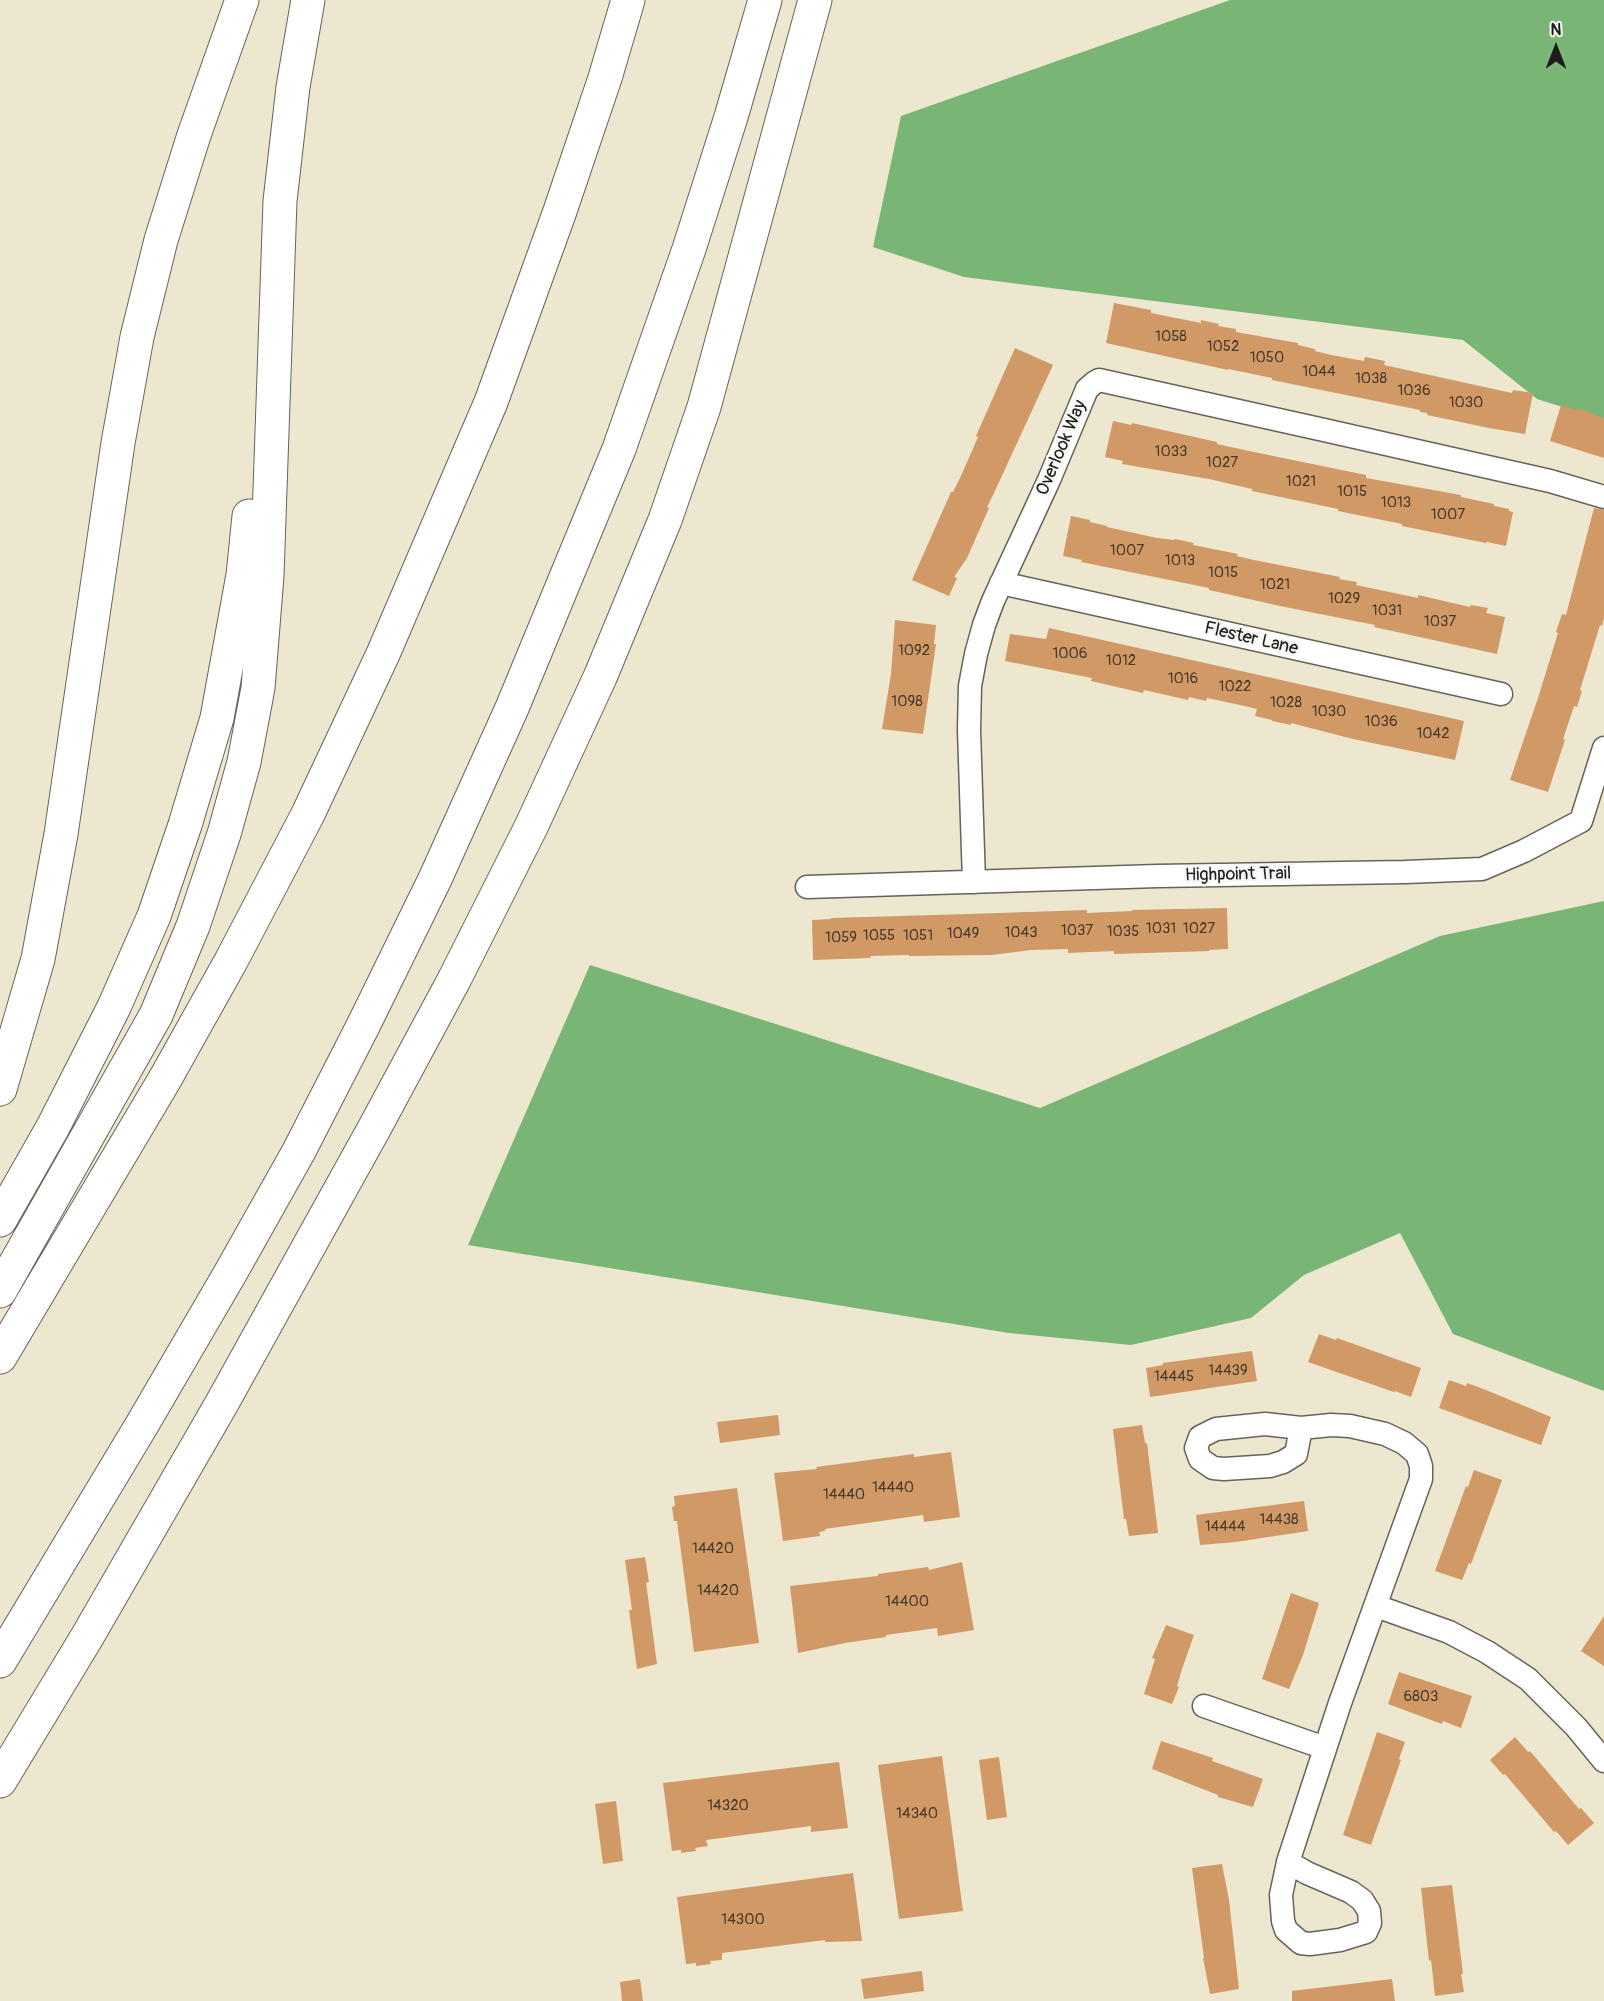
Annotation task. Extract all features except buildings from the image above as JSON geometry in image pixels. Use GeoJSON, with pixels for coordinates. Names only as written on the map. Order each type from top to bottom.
{"type":"FeatureCollection","features":[{"type":"Feature","properties":{"kind":"highway"},"geometry":{"type":"LineString","coordinates":[[0,1089],[38,959],[61,834],[117,443],[137,338],[161,240],[190,146],[242,0]]}},
{"type":"Feature","properties":{"kind":"highway"},"geometry":{"type":"LineString","coordinates":[[0,1220],[53,1127],[114,1006],[154,916],[185,825],[217,718],[243,574],[252,486],[265,202],[272,145],[282,89],[306,0]]}},
{"type":"Feature","properties":{"kind":"highway"},"geometry":{"type":"LineString","coordinates":[[0,1291],[156,1016],[193,927],[224,834],[244,762],[258,687],[267,576],[280,201],[291,99],[306,0]]}},
{"type":"Feature","properties":{"kind":"highway"},"geometry":{"type":"LineString","coordinates":[[0,1357],[97,1197],[231,961],[308,814],[383,654],[491,402],[560,211],[605,78],[628,0]]}},
{"type":"Feature","properties":{"kind":"highway"},"geometry":{"type":"LineString","coordinates":[[0,1660],[143,1423],[282,1181],[364,1024],[435,879],[512,708],[619,448],[689,249],[765,0]]}},
{"type":"Feature","properties":{"kind":"highway"},"geometry":{"type":"LineString","coordinates":[[0,1781],[87,1637],[222,1403],[442,1001],[531,827],[602,675],[665,520],[704,407],[815,0]]}},
{"type":"Feature","properties":{"kind":"highway"},"geometry":{"type":"LineString","coordinates":[[780,124],[828,0]]}},
{"type":"Feature","properties":{"kind":"street","name":"Overlook Way"},"geometry":{"type":"LineString","coordinates":[[974,882],[970,802],[970,686],[984,626],[1087,389],[1099,381],[1550,480],[1604,497]]}},
{"type":"Feature","properties":{"kind":"street","name":"Flester Lane"},"geometry":{"type":"LineString","coordinates":[[1001,583],[1501,694]]}},
{"type":"Feature","properties":{"kind":"street","name":"Highpoint Trail"},"geometry":{"type":"LineString","coordinates":[[807,887],[1482,869],[1524,851],[1581,821],[1604,748]]}},
{"type":"Feature","properties":{"kind":"street"},"geometry":{"type":"LineString","coordinates":[[1287,1862],[1421,1479],[1421,1466],[1417,1454],[1404,1443],[1385,1434],[1350,1426],[1300,1428]]}},
{"type":"Feature","properties":{"kind":"street"},"geometry":{"type":"LineString","coordinates":[[1376,1606],[1449,1632],[1487,1652],[1528,1679],[1576,1727],[1604,1761]]}},
{"type":"Feature","properties":{"kind":"street"},"geometry":{"type":"LineString","coordinates":[[1204,1706],[1325,1748]]}},
{"type":"Feature","properties":{"kind":"green space"},"geometry":{"type":"Polygon","coordinates":[[[1230,0],[1604,0],[1604,420],[1537,399],[1463,340],[964,277],[873,247],[901,116],[1230,0]]]}},
{"type":"Feature","properties":{"kind":"green space"},"geometry":{"type":"Polygon","coordinates":[[[1604,901],[1604,1391],[1453,1334],[1400,1233],[1304,1275],[1251,1318],[1131,1345],[1009,1333],[468,1245],[590,965],[1040,1108],[1440,936],[1604,901]]]}}]}
